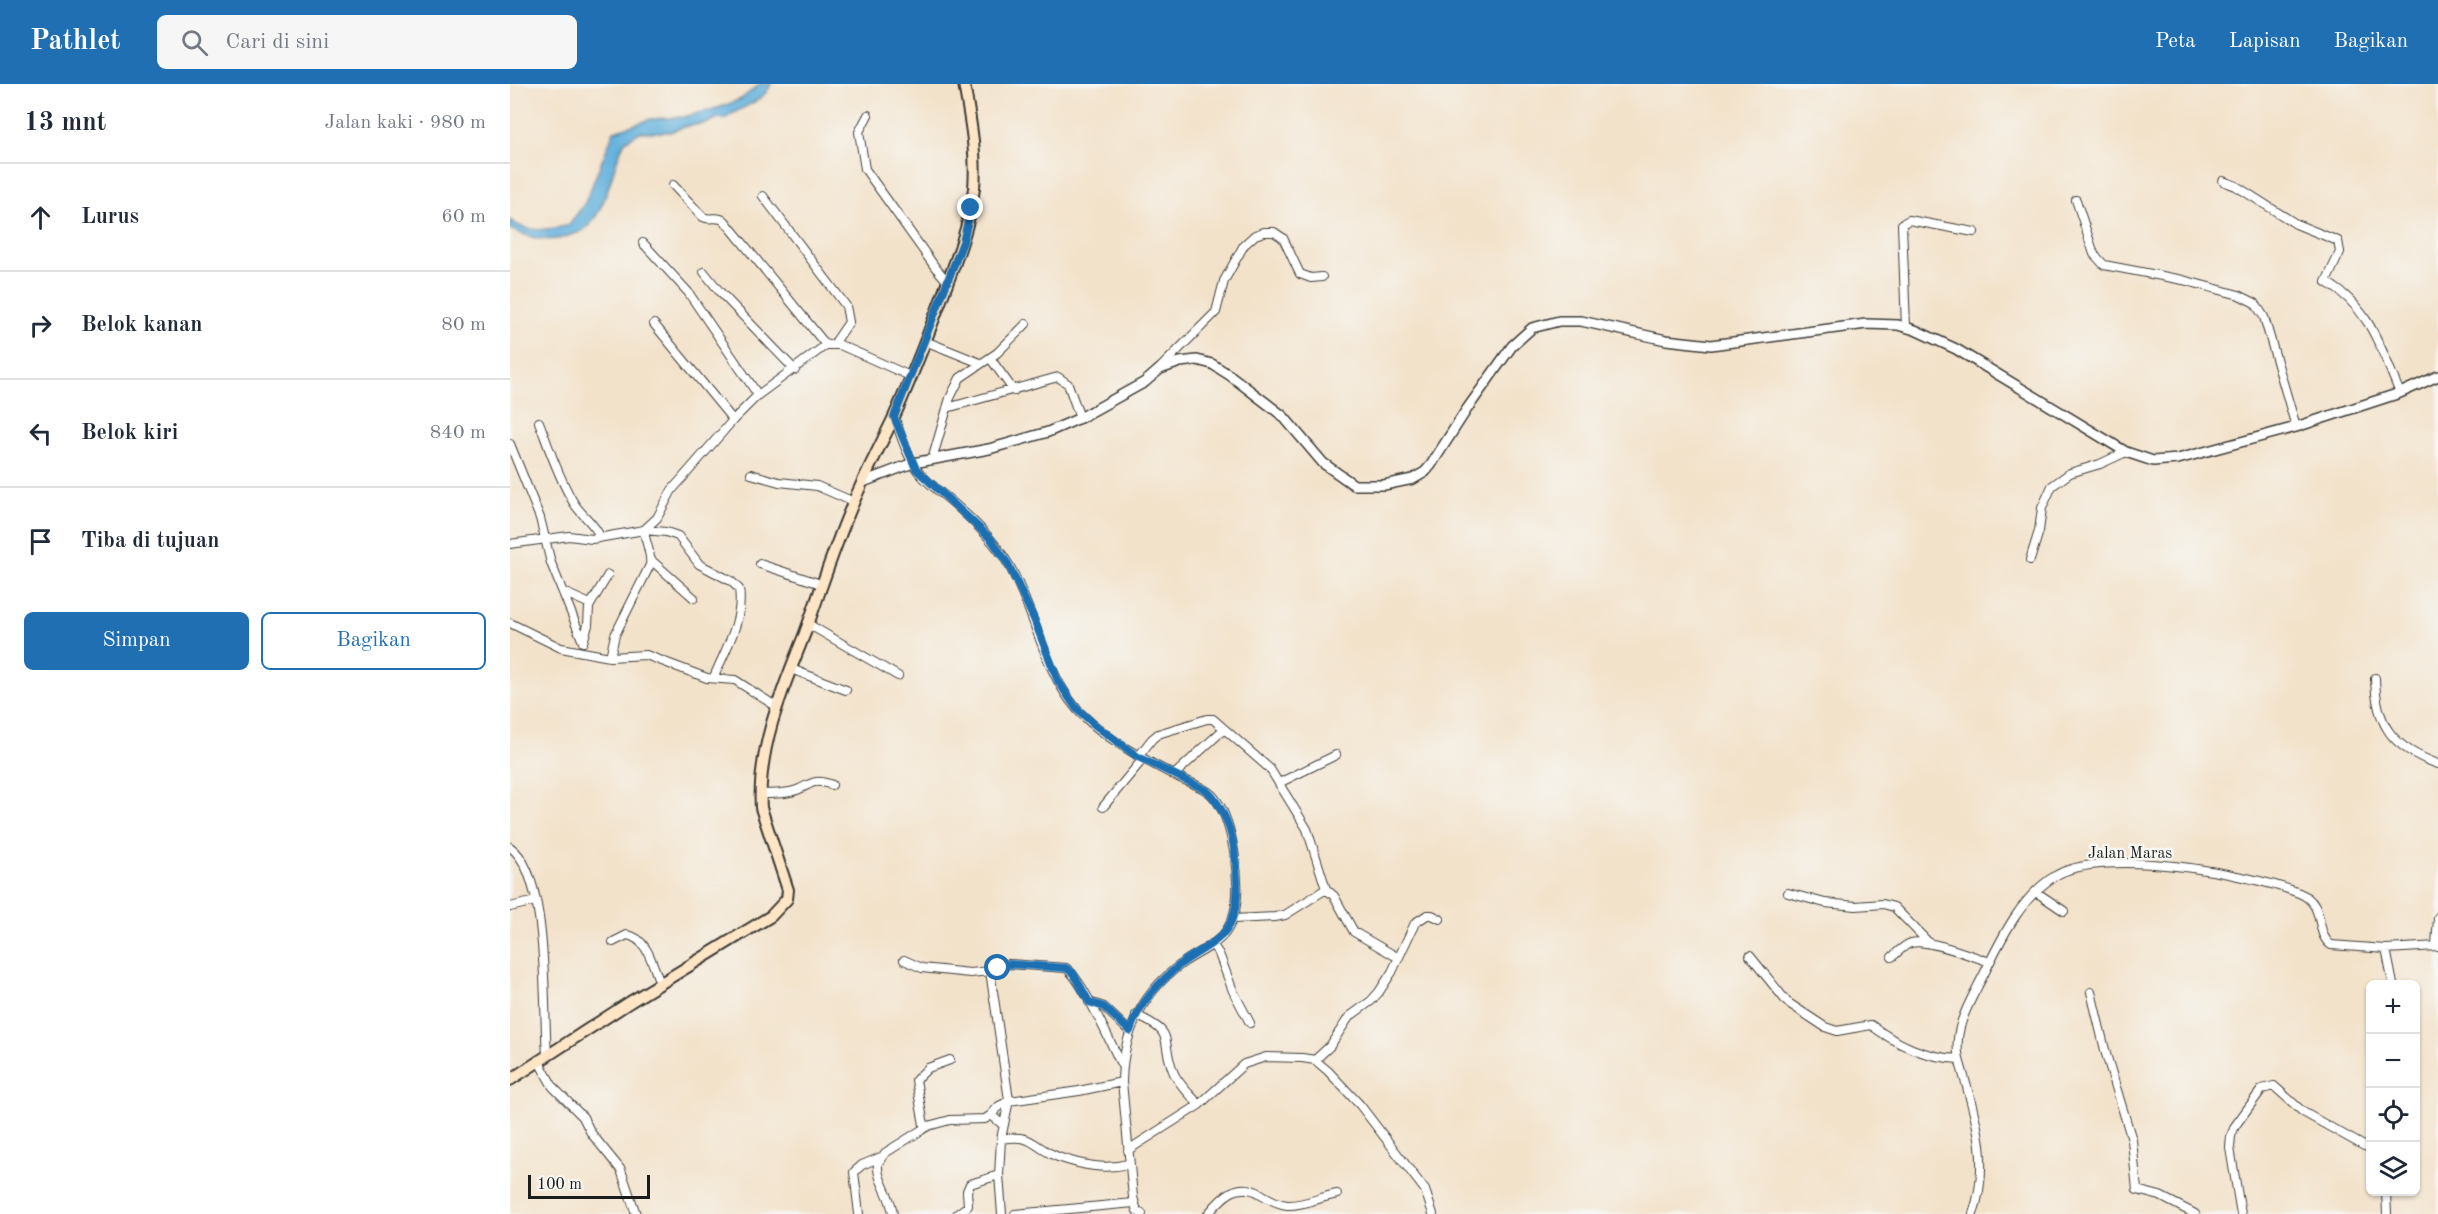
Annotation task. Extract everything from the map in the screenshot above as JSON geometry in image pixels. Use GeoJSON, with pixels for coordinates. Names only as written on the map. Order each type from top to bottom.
{"type":"FeatureCollection","features":[{"type":"Feature","properties":{"kind":"main road"},"geometry":{"type":"LineString","coordinates":[[510,1080],[542,1057],[771,916],[787,899],[788,890],[761,808],[760,794],[764,760],[777,707],[821,585],[854,502],[894,417],[926,341],[963,242],[974,186],[974,147],[964,84]]}},
{"type":"Feature","properties":{"kind":"street"},"geometry":{"type":"LineString","coordinates":[[868,115],[859,132],[861,160],[865,169],[948,282]]}},
{"type":"Feature","properties":{"kind":"street"},"geometry":{"type":"LineString","coordinates":[[2223,181],[2236,186],[2296,224],[2338,241],[2340,252],[2326,282],[2353,301],[2363,312],[2400,393]]}},
{"type":"Feature","properties":{"kind":"street"},"geometry":{"type":"LineString","coordinates":[[673,185],[703,217],[719,217],[725,221],[830,345],[910,376]]}},
{"type":"Feature","properties":{"kind":"street"},"geometry":{"type":"LineString","coordinates":[[694,598],[651,560],[645,530],[657,518],[672,489],[733,420],[758,395],[830,345],[849,322],[846,306],[763,196]]}},
{"type":"Feature","properties":{"kind":"street"},"geometry":{"type":"LineString","coordinates":[[2076,200],[2094,254],[2104,265],[2183,280],[2239,295],[2255,303],[2264,317],[2296,427]]}},
{"type":"Feature","properties":{"kind":"street"},"geometry":{"type":"LineString","coordinates":[[1906,327],[1902,224],[1909,220],[1974,231]]}},
{"type":"Feature","properties":{"kind":"street"},"geometry":{"type":"LineString","coordinates":[[863,482],[913,463],[989,449],[1048,432],[1080,418],[1145,382],[1216,312],[1230,267],[1244,245],[1256,235],[1269,231],[1279,234],[1300,274],[1311,278],[1322,277]]}},
{"type":"Feature","properties":{"kind":"street"},"geometry":{"type":"LineString","coordinates":[[643,243],[688,292],[758,395]]}},
{"type":"Feature","properties":{"kind":"street"},"geometry":{"type":"LineString","coordinates":[[704,272],[720,292],[795,369]]}},
{"type":"Feature","properties":{"kind":"street"},"geometry":{"type":"LineString","coordinates":[[1160,369],[1180,362],[1197,360],[1212,364],[1283,416],[1323,463],[1354,485],[1367,486],[1413,479],[1425,472],[1512,346],[1524,334],[1544,323],[1559,321],[1581,321],[1666,340],[1711,345],[1866,324],[1906,327],[1962,352],[2126,452],[2143,459],[2164,461],[2296,427],[2400,393],[2438,376]]}},
{"type":"Feature","properties":{"kind":"street"},"geometry":{"type":"LineString","coordinates":[[654,324],[733,420]]}},
{"type":"Feature","properties":{"kind":"street"},"geometry":{"type":"LineString","coordinates":[[932,460],[947,408],[960,378],[990,358],[1026,324]]}},
{"type":"Feature","properties":{"kind":"street"},"geometry":{"type":"LineString","coordinates":[[926,341],[980,363]]}},
{"type":"Feature","properties":{"kind":"street"},"geometry":{"type":"LineString","coordinates":[[990,358],[1014,391]]}},
{"type":"Feature","properties":{"kind":"street"},"geometry":{"type":"LineString","coordinates":[[947,408],[1062,378],[1068,384],[1080,418]]}},
{"type":"Feature","properties":{"kind":"street"},"geometry":{"type":"LineString","coordinates":[[894,417],[913,463],[923,477],[968,515],[991,539],[1008,564],[1034,619],[1058,681],[1076,708],[1095,725],[1141,758],[1214,796],[1226,821],[1234,849],[1236,901],[1232,919],[1224,934],[1182,963],[1161,982],[1136,1015],[1130,1031],[1122,1066],[1122,1082],[1128,1164],[1138,1210],[1015,1214]]}},
{"type":"Feature","properties":{"kind":"street"},"geometry":{"type":"LineString","coordinates":[[539,422],[569,495],[583,517],[597,530],[600,537]]}},
{"type":"Feature","properties":{"kind":"street"},"geometry":{"type":"LineString","coordinates":[[510,444],[529,488],[551,563],[583,642]]}},
{"type":"Feature","properties":{"kind":"street"},"geometry":{"type":"LineString","coordinates":[[2030,560],[2039,531],[2042,508],[2052,486],[2070,473],[2100,464],[2126,452]]}},
{"type":"Feature","properties":{"kind":"street"},"geometry":{"type":"LineString","coordinates":[[752,474],[779,482],[817,486],[854,502]]}},
{"type":"Feature","properties":{"kind":"street"},"geometry":{"type":"LineString","coordinates":[[510,544],[568,536],[586,539],[645,530],[678,536],[699,564],[731,581],[738,589],[739,603],[733,634],[714,677]]}},
{"type":"Feature","properties":{"kind":"street"},"geometry":{"type":"LineString","coordinates":[[610,657],[615,635],[651,560]]}},
{"type":"Feature","properties":{"kind":"street"},"geometry":{"type":"LineString","coordinates":[[760,564],[821,585]]}},
{"type":"Feature","properties":{"kind":"street"},"geometry":{"type":"LineString","coordinates":[[582,652],[590,604],[608,575]]}},
{"type":"Feature","properties":{"kind":"street"},"geometry":{"type":"LineString","coordinates":[[563,592],[590,604]]}},
{"type":"Feature","properties":{"kind":"street"},"geometry":{"type":"LineString","coordinates":[[510,623],[561,648],[610,657],[646,655],[687,672],[735,680],[777,707]]}},
{"type":"Feature","properties":{"kind":"street"},"geometry":{"type":"LineString","coordinates":[[808,624],[898,676]]}},
{"type":"Feature","properties":{"kind":"street"},"geometry":{"type":"LineString","coordinates":[[791,669],[846,690]]}},
{"type":"Feature","properties":{"kind":"street"},"geometry":{"type":"LineString","coordinates":[[2375,678],[2380,716],[2391,736],[2406,750],[2438,764]]}},
{"type":"Feature","properties":{"kind":"street"},"geometry":{"type":"LineString","coordinates":[[1103,807],[1141,758],[1152,738],[1207,718],[1213,719],[1266,764],[1279,783],[1307,829],[1326,889],[1334,896],[1354,932],[1397,957]]}},
{"type":"Feature","properties":{"kind":"street"},"geometry":{"type":"LineString","coordinates":[[1174,775],[1224,729]]}},
{"type":"Feature","properties":{"kind":"street"},"geometry":{"type":"LineString","coordinates":[[1279,783],[1336,755]]}},
{"type":"Feature","properties":{"kind":"street"},"geometry":{"type":"LineString","coordinates":[[760,794],[794,792],[814,781],[821,780],[832,785]]}},
{"type":"Feature","properties":{"kind":"street"},"geometry":{"type":"LineString","coordinates":[[510,847],[520,854],[529,872],[536,901],[541,941],[542,1057],[553,1087],[583,1117],[591,1133],[621,1170],[636,1214]]}},
{"type":"Feature","properties":{"kind":"street","name":"Jalan Maras"},"geometry":{"type":"LineString","coordinates":[[1973,1214],[1982,1173],[1980,1137],[1956,1047],[1960,1023],[2016,916],[2036,892],[2056,875],[2067,870],[2106,864],[2149,864],[2225,874],[2306,897],[2318,910],[2325,938],[2331,945],[2386,949],[2437,945]]}},
{"type":"Feature","properties":{"kind":"street"},"geometry":{"type":"LineString","coordinates":[[1232,919],[1275,918],[1285,915],[1326,889]]}},
{"type":"Feature","properties":{"kind":"street"},"geometry":{"type":"LineString","coordinates":[[2036,892],[2064,910]]}},
{"type":"Feature","properties":{"kind":"street"},"geometry":{"type":"LineString","coordinates":[[1788,893],[1825,903],[1856,906],[1883,904],[1894,907],[1930,944]]}},
{"type":"Feature","properties":{"kind":"street"},"geometry":{"type":"LineString","coordinates":[[510,907],[536,901]]}},
{"type":"Feature","properties":{"kind":"street"},"geometry":{"type":"LineString","coordinates":[[1315,1060],[1330,1046],[1349,1017],[1379,993],[1392,972],[1414,923],[1427,915],[1440,919]]}},
{"type":"Feature","properties":{"kind":"street"},"geometry":{"type":"LineString","coordinates":[[2437,945],[2438,917]]}},
{"type":"Feature","properties":{"kind":"street"},"geometry":{"type":"LineString","coordinates":[[613,942],[627,934],[637,939],[647,951],[660,983]]}},
{"type":"Feature","properties":{"kind":"street"},"geometry":{"type":"LineString","coordinates":[[1892,957],[1911,943],[1930,944],[1990,962]]}},
{"type":"Feature","properties":{"kind":"street"},"geometry":{"type":"LineString","coordinates":[[1212,944],[1219,954],[1233,991],[1250,1023]]}},
{"type":"Feature","properties":{"kind":"street"},"geometry":{"type":"LineString","coordinates":[[2386,949],[2392,980]]}},
{"type":"Feature","properties":{"kind":"street"},"geometry":{"type":"LineString","coordinates":[[1750,956],[1787,1002],[1825,1027],[1837,1030],[1871,1025],[1898,1044],[1913,1050],[1936,1058],[1959,1059]]}},
{"type":"Feature","properties":{"kind":"street"},"geometry":{"type":"LineString","coordinates":[[904,960],[921,968],[970,973],[990,971],[1009,964],[1061,966],[1073,973],[1122,1066]]}},
{"type":"Feature","properties":{"kind":"street"},"geometry":{"type":"LineString","coordinates":[[990,971],[1009,1101],[1001,1139],[999,1175],[1002,1214]]}},
{"type":"Feature","properties":{"kind":"street"},"geometry":{"type":"LineString","coordinates":[[2091,992],[2106,1054],[2132,1140],[2137,1190],[2160,1196],[2195,1214]]}},
{"type":"Feature","properties":{"kind":"street"},"geometry":{"type":"LineString","coordinates":[[1089,1002],[1104,1007],[1130,1031]]}},
{"type":"Feature","properties":{"kind":"street"},"geometry":{"type":"LineString","coordinates":[[1136,1015],[1161,1028],[1166,1036],[1173,1071],[1199,1105]]}},
{"type":"Feature","properties":{"kind":"street"},"geometry":{"type":"LineString","coordinates":[[1128,1150],[1199,1105],[1244,1064],[1266,1057],[1315,1060],[1360,1105],[1425,1190],[1434,1214]]}},
{"type":"Feature","properties":{"kind":"street"},"geometry":{"type":"LineString","coordinates":[[928,1126],[923,1122],[916,1080],[928,1068],[950,1060]]}},
{"type":"Feature","properties":{"kind":"street"},"geometry":{"type":"LineString","coordinates":[[859,1214],[854,1172],[928,1126],[950,1120],[985,1119],[992,1115],[999,1106],[1009,1101],[1122,1082]]}},
{"type":"Feature","properties":{"kind":"street"},"geometry":{"type":"LineString","coordinates":[[2241,1214],[2230,1148],[2231,1136],[2235,1126],[2262,1089],[2274,1086],[2303,1112],[2366,1146]]}},
{"type":"Feature","properties":{"kind":"street"},"geometry":{"type":"LineString","coordinates":[[992,1115],[1003,1125]]}},
{"type":"Feature","properties":{"kind":"street"},"geometry":{"type":"LineString","coordinates":[[1001,1139],[1024,1137],[1058,1157],[1102,1168],[1128,1164]]}},
{"type":"Feature","properties":{"kind":"street"},"geometry":{"type":"LineString","coordinates":[[881,1157],[878,1168],[880,1178],[891,1200],[893,1214]]}},
{"type":"Feature","properties":{"kind":"street"},"geometry":{"type":"LineString","coordinates":[[957,1214],[968,1206],[967,1191],[970,1184],[999,1175]]}},
{"type":"Feature","properties":{"kind":"street"},"geometry":{"type":"LineString","coordinates":[[1208,1214],[1228,1192],[1236,1189],[1249,1188],[1270,1200],[1288,1205],[1337,1194]]}},
{"type":"Feature","properties":{"kind":"street"},"geometry":{"type":"LineString","coordinates":[[2386,1196],[2387,1214]]}},
{"type":"Feature","properties":{"kind":"water"},"geometry":{"type":"Polygon","coordinates":[[[760,84],[771,84],[763,96],[725,119],[718,118],[708,123],[687,126],[670,132],[640,132],[625,141],[599,211],[593,221],[583,230],[561,238],[546,239],[531,237],[510,229],[510,220],[531,229],[569,225],[585,203],[614,131],[651,119],[684,117],[721,107],[741,99],[760,84]]]}},
{"type":"Feature","properties":{"kind":"route"},"geometry":{"type":"LineString","coordinates":[[971,208],[963,242],[926,341],[894,417],[916,469],[968,515],[991,539],[1008,564],[1034,619],[1058,681],[1076,708],[1138,757],[1214,796],[1226,821],[1234,849],[1237,881],[1232,919],[1224,934],[1182,963],[1161,982],[1136,1015],[1130,1031],[1104,1007],[1098,1003],[1089,1002],[1073,973],[1066,968],[1009,964],[998,968]]}}]}
